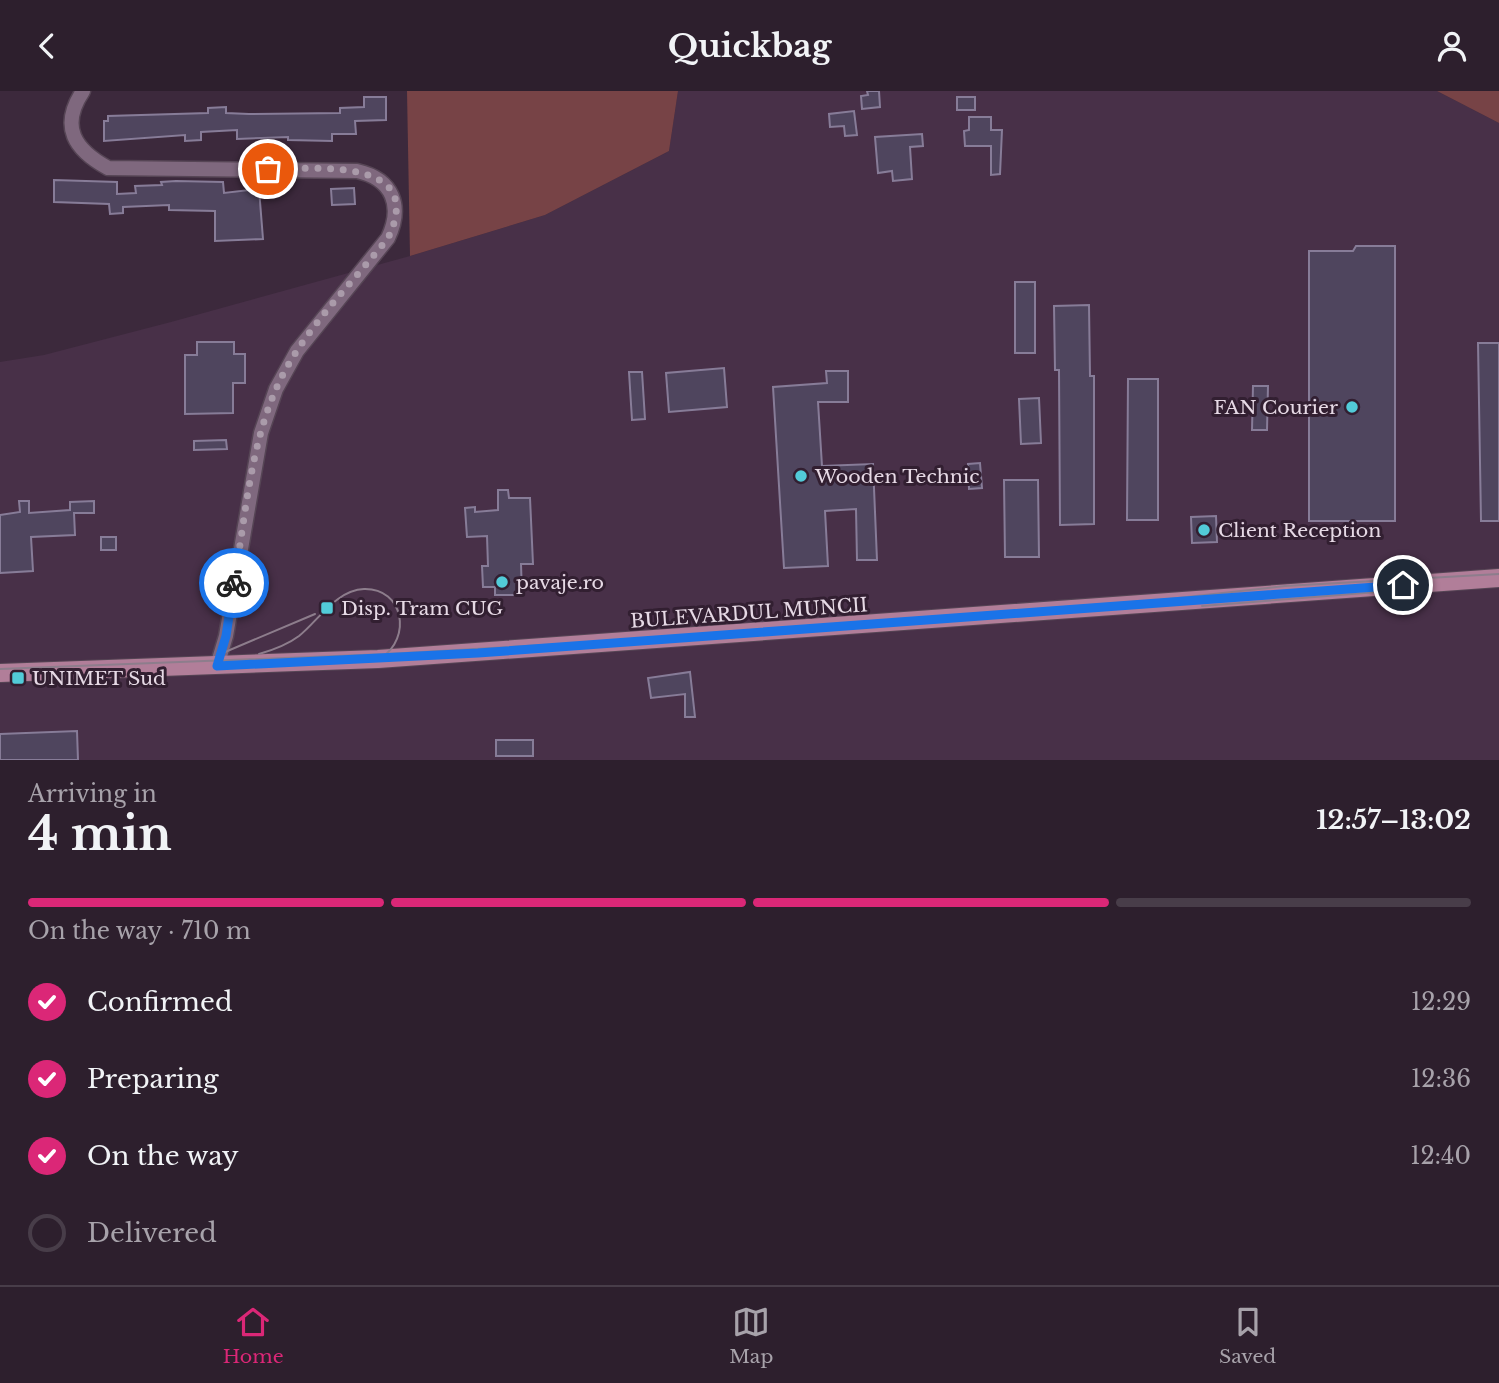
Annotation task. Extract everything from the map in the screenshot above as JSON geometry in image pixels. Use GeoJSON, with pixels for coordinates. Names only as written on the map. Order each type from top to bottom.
{"type":"FeatureCollection","features":[{"type":"Feature","properties":{"kind":"main road","name":"BULEVARDUL MUNCII"},"geometry":{"type":"LineString","coordinates":[[0,674],[466,653],[1499,578]]}},
{"type":"Feature","properties":{"kind":"street"},"geometry":{"type":"LineString","coordinates":[[83,91],[77,100],[71,129],[85,155],[108,168],[357,171],[373,174],[386,183],[394,202],[395,224],[388,238],[297,351],[276,389],[261,433],[226,636],[217,666]]}},
{"type":"Feature","properties":{"kind":"shaded area"},"geometry":{"type":"Polygon","coordinates":[[[407,91],[678,91],[669,151],[545,215],[410,256],[407,91]]]}},
{"type":"Feature","properties":{"kind":"shaded area"},"geometry":{"type":"Polygon","coordinates":[[[678,91],[1437,91],[1499,123],[1499,760],[0,760],[0,362],[44,355],[171,322],[410,256],[545,215],[669,151],[678,91]]]}},
{"type":"Feature","properties":{"kind":"shaded area"},"geometry":{"type":"Polygon","coordinates":[[[1437,91],[1499,91],[1499,123],[1437,91]]]}},
{"type":"Feature","properties":{"kind":"building"},"geometry":{"type":"Polygon","coordinates":[[[867,91],[879,91],[880,107],[862,109],[861,96],[868,95],[867,91]]]}},
{"type":"Feature","properties":{"kind":"building"},"geometry":{"type":"Polygon","coordinates":[[[364,97],[386,97],[386,120],[355,121],[356,134],[332,134],[332,141],[288,140],[288,137],[237,139],[237,130],[201,132],[201,140],[185,141],[185,135],[104,141],[104,121],[108,121],[108,116],[208,113],[208,108],[226,107],[226,113],[340,113],[340,108],[364,107],[364,97]]]}},
{"type":"Feature","properties":{"kind":"building"},"geometry":{"type":"Polygon","coordinates":[[[957,97],[975,97],[975,110],[957,110],[957,97]]]}},
{"type":"Feature","properties":{"kind":"building"},"geometry":{"type":"Polygon","coordinates":[[[854,111],[857,135],[845,136],[844,126],[830,127],[829,114],[854,111]]]}},
{"type":"Feature","properties":{"kind":"building"},"geometry":{"type":"Polygon","coordinates":[[[969,117],[991,117],[991,130],[1002,130],[1000,174],[991,175],[991,146],[965,146],[964,131],[969,130],[969,117]]]}},
{"type":"Feature","properties":{"kind":"building"},"geometry":{"type":"Polygon","coordinates":[[[922,134],[923,146],[910,147],[912,179],[893,181],[892,171],[878,173],[875,137],[922,134]]]}},
{"type":"Feature","properties":{"kind":"building"},"geometry":{"type":"Polygon","coordinates":[[[54,180],[117,182],[117,194],[136,193],[135,186],[162,185],[161,182],[176,181],[223,182],[224,193],[259,189],[263,239],[215,241],[215,211],[169,210],[169,205],[123,207],[123,213],[110,214],[109,204],[54,202],[54,180]]]}},
{"type":"Feature","properties":{"kind":"building"},"geometry":{"type":"Polygon","coordinates":[[[354,188],[355,204],[332,205],[331,189],[354,188]]]}},
{"type":"Feature","properties":{"kind":"building","name":"FAN Courier"},"geometry":{"type":"Polygon","coordinates":[[[1356,246],[1395,246],[1395,521],[1309,521],[1309,251],[1353,251],[1356,246]]]}},
{"type":"Feature","properties":{"kind":"building"},"geometry":{"type":"Polygon","coordinates":[[[1015,282],[1035,282],[1035,353],[1015,353],[1015,282]]]}},
{"type":"Feature","properties":{"kind":"building"},"geometry":{"type":"Polygon","coordinates":[[[1089,305],[1090,376],[1094,376],[1094,524],[1060,525],[1059,370],[1055,370],[1054,306],[1089,305]]]}},
{"type":"Feature","properties":{"kind":"building"},"geometry":{"type":"Polygon","coordinates":[[[197,342],[234,342],[234,354],[245,354],[245,383],[233,383],[233,413],[185,414],[185,355],[197,355],[197,342]]]}},
{"type":"Feature","properties":{"kind":"building"},"geometry":{"type":"Polygon","coordinates":[[[1478,343],[1499,343],[1499,521],[1481,521],[1478,343]]]}},
{"type":"Feature","properties":{"kind":"building"},"geometry":{"type":"Polygon","coordinates":[[[724,368],[727,407],[669,412],[666,373],[724,368]]]}},
{"type":"Feature","properties":{"kind":"building","name":"Wooden Technic"},"geometry":{"type":"Polygon","coordinates":[[[826,371],[848,371],[848,402],[818,402],[822,466],[873,464],[877,560],[857,560],[856,509],[825,511],[828,566],[784,568],[773,387],[827,383],[826,371]]]}},
{"type":"Feature","properties":{"kind":"building"},"geometry":{"type":"Polygon","coordinates":[[[629,372],[642,372],[645,419],[632,420],[629,372]]]}},
{"type":"Feature","properties":{"kind":"building"},"geometry":{"type":"Polygon","coordinates":[[[1128,379],[1158,379],[1158,520],[1127,520],[1128,379]]]}},
{"type":"Feature","properties":{"kind":"building"},"geometry":{"type":"Polygon","coordinates":[[[1253,386],[1268,386],[1267,430],[1252,430],[1253,386]]]}},
{"type":"Feature","properties":{"kind":"building"},"geometry":{"type":"Polygon","coordinates":[[[1039,398],[1041,443],[1021,444],[1019,399],[1039,398]]]}},
{"type":"Feature","properties":{"kind":"building"},"geometry":{"type":"Polygon","coordinates":[[[226,440],[227,449],[194,450],[194,441],[226,440]]]}},
{"type":"Feature","properties":{"kind":"building"},"geometry":{"type":"Polygon","coordinates":[[[980,463],[982,488],[969,489],[968,464],[980,463]]]}},
{"type":"Feature","properties":{"kind":"building"},"geometry":{"type":"Polygon","coordinates":[[[1004,480],[1038,480],[1039,557],[1005,557],[1004,480]]]}},
{"type":"Feature","properties":{"kind":"building"},"geometry":{"type":"Polygon","coordinates":[[[498,490],[508,490],[509,498],[530,498],[533,564],[521,564],[522,595],[495,595],[495,587],[483,587],[482,566],[488,566],[487,536],[467,537],[465,508],[475,507],[475,512],[498,510],[498,490]]]}},
{"type":"Feature","properties":{"kind":"building"},"geometry":{"type":"Polygon","coordinates":[[[19,501],[29,501],[29,513],[70,510],[70,502],[94,501],[94,513],[74,513],[75,535],[31,537],[33,571],[0,573],[0,515],[20,512],[19,501]]]}},
{"type":"Feature","properties":{"kind":"building","name":"Client Reception"},"geometry":{"type":"Polygon","coordinates":[[[1216,516],[1217,542],[1192,543],[1191,517],[1216,516]]]}},
{"type":"Feature","properties":{"kind":"building"},"geometry":{"type":"Polygon","coordinates":[[[101,537],[116,537],[116,550],[101,550],[101,537]]]}},
{"type":"Feature","properties":{"kind":"building"},"geometry":{"type":"Polygon","coordinates":[[[690,672],[695,717],[685,717],[685,694],[651,698],[648,678],[690,672]]]}},
{"type":"Feature","properties":{"kind":"building"},"geometry":{"type":"Polygon","coordinates":[[[77,731],[78,760],[0,760],[0,734],[77,731]]]}},
{"type":"Feature","properties":{"kind":"building"},"geometry":{"type":"Polygon","coordinates":[[[496,740],[533,740],[533,756],[496,756],[496,740]]]}},
{"type":"Feature","properties":{"kind":"tram line"},"geometry":{"type":"LineString","coordinates":[[0,669],[387,654],[577,643],[1160,600],[1285,586],[1499,574]]}},
{"type":"Feature","properties":{"kind":"tram line"},"geometry":{"type":"LineString","coordinates":[[259,654],[294,639],[336,600],[364,589],[377,591],[388,597],[399,616],[397,639],[381,658]]}},
{"type":"Feature","properties":{"kind":"tram line"},"geometry":{"type":"LineString","coordinates":[[1202,606],[1415,589]]}},
{"type":"Feature","properties":{"kind":"tram line"},"geometry":{"type":"LineString","coordinates":[[218,655],[315,614]]}},
{"type":"Feature","properties":{"kind":"way so far"},"geometry":{"type":"LineString","coordinates":[[234,583],[261,433],[276,389],[297,351],[388,238],[395,224],[393,194],[386,183],[373,174],[318,169],[268,169]]}},
{"type":"Feature","properties":{"kind":"place","name":"FAN Courier"},"geometry":{"type":"Point","coordinates":[1352,407]}},
{"type":"Feature","properties":{"kind":"place","name":"Wooden Technic"},"geometry":{"type":"Point","coordinates":[801,476]}},
{"type":"Feature","properties":{"kind":"place","name":"Client Reception"},"geometry":{"type":"Point","coordinates":[1204,530]}},
{"type":"Feature","properties":{"kind":"place","name":"pavaje.ro"},"geometry":{"type":"Point","coordinates":[502,582]}},
{"type":"Feature","properties":{"kind":"place","name":"Disp. Tram CUG"},"geometry":{"type":"Point","coordinates":[327,608]}},
{"type":"Feature","properties":{"kind":"place","name":"UNIMET Sud"},"geometry":{"type":"Point","coordinates":[18,678]}},
{"type":"Feature","properties":{"kind":"route"},"geometry":{"type":"LineString","coordinates":[[234,583],[226,636],[217,666],[478,653],[1403,585]]}}]}
